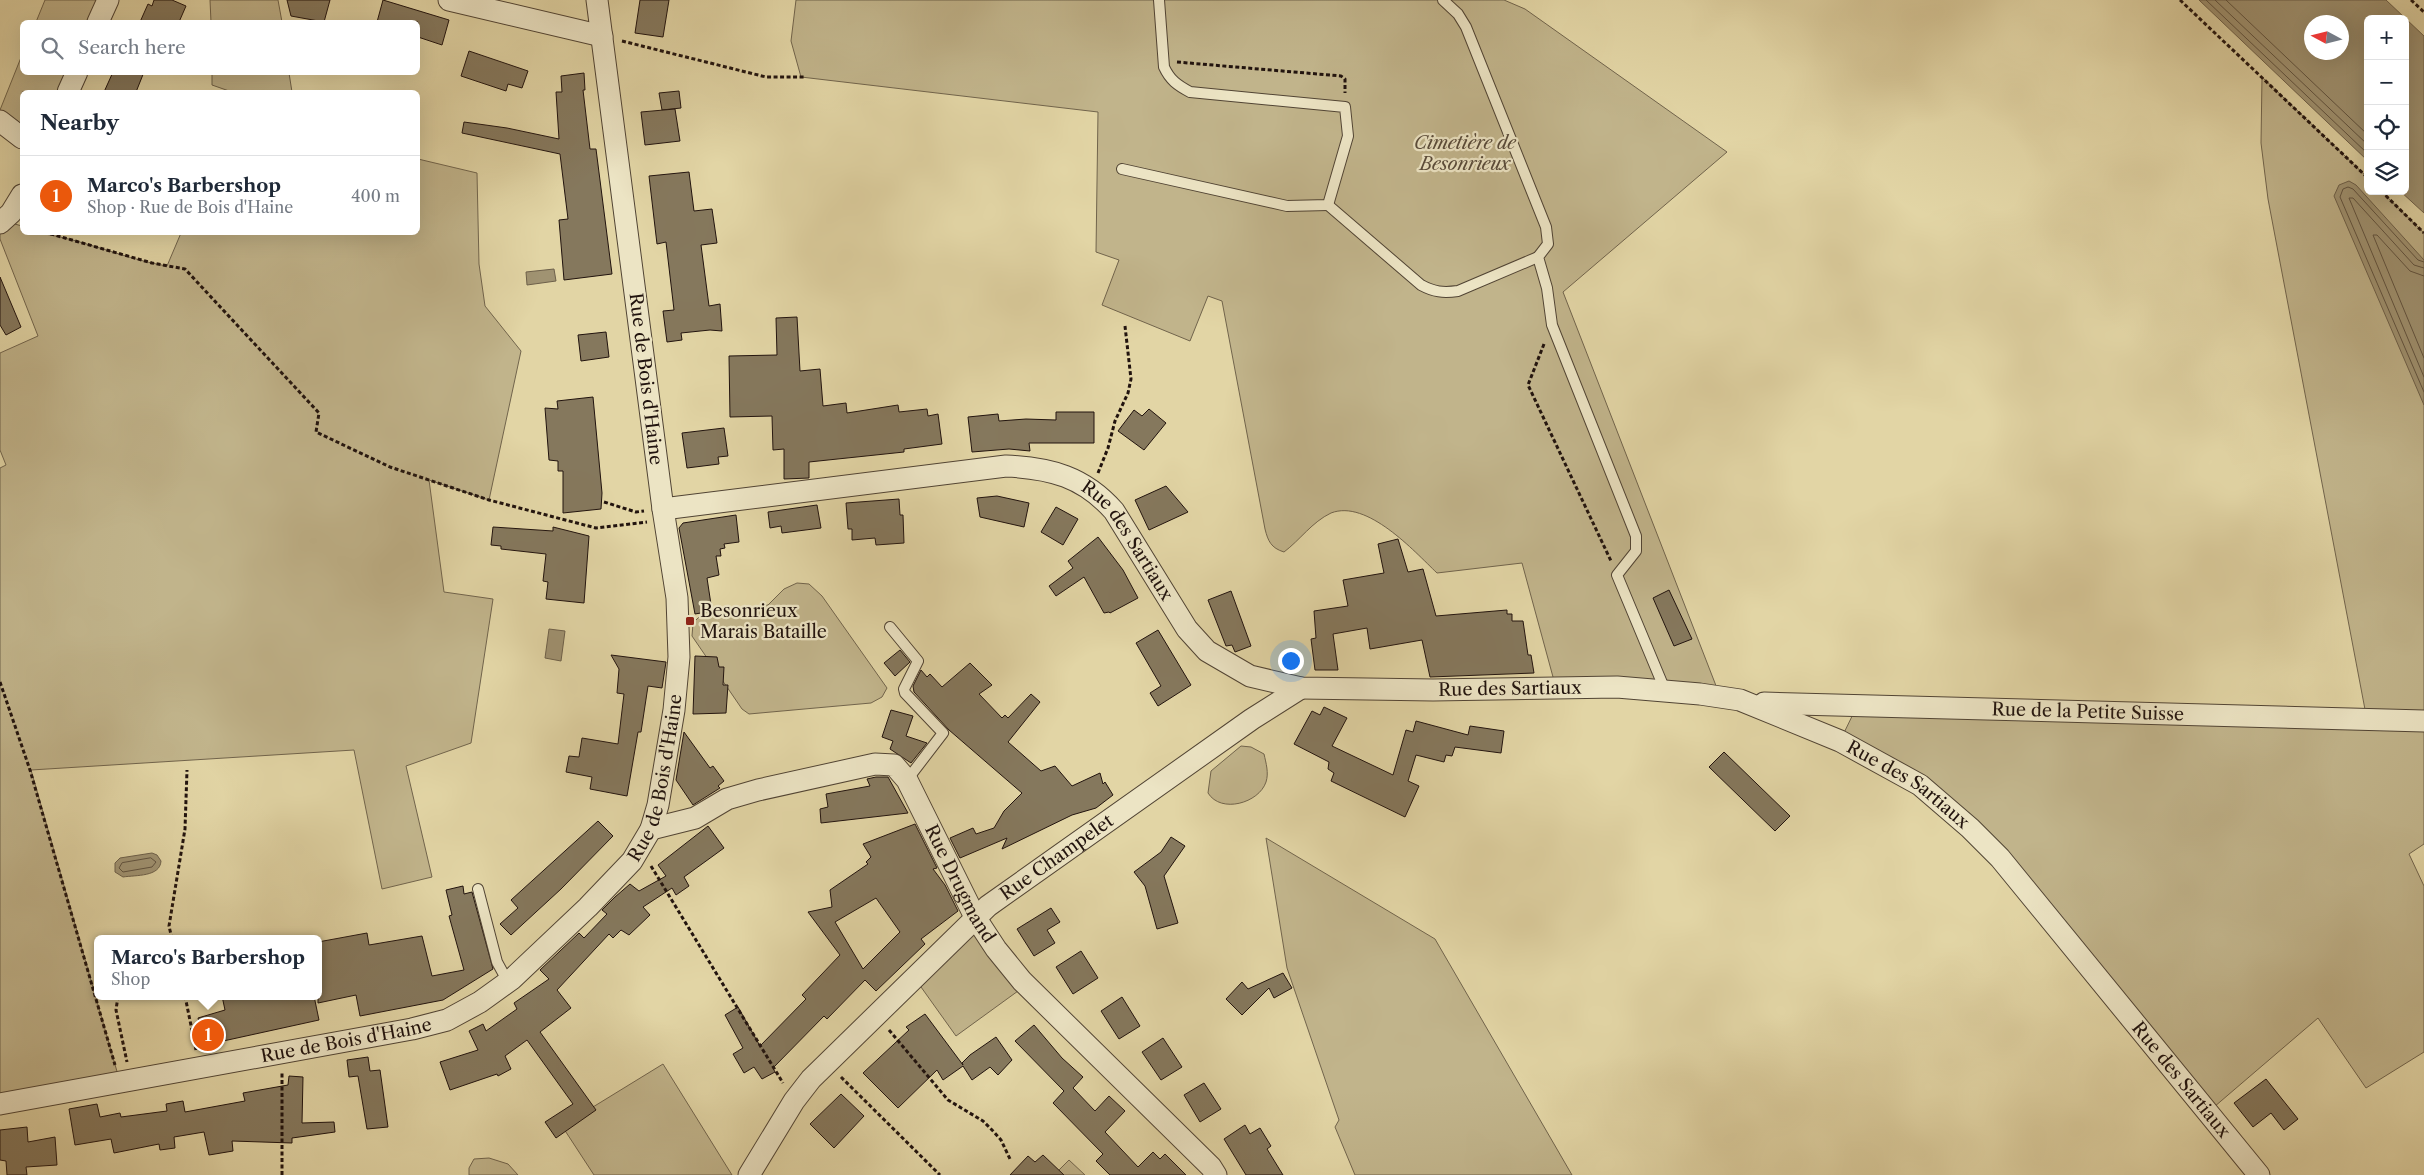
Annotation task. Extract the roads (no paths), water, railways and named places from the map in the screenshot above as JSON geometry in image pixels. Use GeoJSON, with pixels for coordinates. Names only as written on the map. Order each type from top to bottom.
{"type":"FeatureCollection","features":[{"type":"Feature","properties":{"kind":"street"},"geometry":{"type":"LineString","coordinates":[[99,20],[108,0]]}},
{"type":"Feature","properties":{"kind":"street"},"geometry":{"type":"LineString","coordinates":[[449,0],[602,36]]}},
{"type":"Feature","properties":{"kind":"street","name":"Rue de Bois d'Haine"},"geometry":{"type":"LineString","coordinates":[[0,1104],[412,1029],[447,1020],[480,1002],[508,982],[588,908],[639,851],[651,829],[658,805],[672,727],[678,657],[677,598],[664,514],[597,0]]}},
{"type":"Feature","properties":{"kind":"street"},"geometry":{"type":"LineString","coordinates":[[69,90],[76,75]]}},
{"type":"Feature","properties":{"kind":"street"},"geometry":{"type":"LineString","coordinates":[[0,121],[20,136]]}},
{"type":"Feature","properties":{"kind":"street"},"geometry":{"type":"LineString","coordinates":[[0,222],[11,213],[20,198]]}},
{"type":"Feature","properties":{"kind":"street","name":"Rue des Sartiaux"},"geometry":{"type":"LineString","coordinates":[[664,514],[814,488],[1006,466],[1048,470],[1066,476],[1101,496],[1114,511],[1178,616],[1207,652],[1250,676],[1301,688],[1433,690],[1617,686],[1714,696],[1751,703],[1840,740],[1878,761],[1920,785],[1970,828],[2000,858],[2259,1175]]}},
{"type":"Feature","properties":{"kind":"street","name":"Rue Champelet"},"geometry":{"type":"LineString","coordinates":[[748,1175],[794,1101],[827,1063],[988,906],[1223,739],[1301,688]]}},
{"type":"Feature","properties":{"kind":"street","name":"Rue de la Petite Suisse"},"geometry":{"type":"LineString","coordinates":[[1751,703],[2424,721]]}},
{"type":"Feature","properties":{"kind":"street","name":"Rue Drugmand"},"geometry":{"type":"LineString","coordinates":[[651,829],[695,818],[727,799],[758,790],[876,764],[894,765],[907,780],[976,917],[996,949],[1022,981],[1211,1167],[1216,1175]]}},
{"type":"Feature","properties":{"kind":"lane"},"geometry":{"type":"LineString","coordinates":[[1159,0],[1164,63],[1168,76],[1176,85],[1190,92],[1345,107],[1348,136],[1328,205]]}},
{"type":"Feature","properties":{"kind":"lane"},"geometry":{"type":"LineString","coordinates":[[1122,169],[1287,206],[1328,205],[1421,285],[1432,291],[1444,293],[1458,291],[1538,257],[1548,244],[1546,228],[1466,27],[1458,14],[1443,0]]}},
{"type":"Feature","properties":{"kind":"lane"},"geometry":{"type":"LineString","coordinates":[[1538,257],[1547,288],[1552,325],[1636,536],[1636,551],[1617,575],[1665,690]]}},
{"type":"Feature","properties":{"kind":"lane"},"geometry":{"type":"LineString","coordinates":[[890,627],[918,661],[904,689],[905,693],[943,733],[907,780]]}},
{"type":"Feature","properties":{"kind":"lane"},"geometry":{"type":"LineString","coordinates":[[478,889],[497,962],[508,982]]}},
{"type":"Feature","properties":{"kind":"water"},"geometry":{"type":"Polygon","coordinates":[[[2199,0],[2386,0],[2402,15],[2364,15],[2364,157],[2199,0]]]}},
{"type":"Feature","properties":{"kind":"water"},"geometry":{"type":"Polygon","coordinates":[[[2409,22],[2424,36],[2424,213],[2404,195],[2409,195],[2409,22]]]}},
{"type":"Feature","properties":{"kind":"water"},"geometry":{"type":"Polygon","coordinates":[[[2349,181],[2356,185],[2424,260],[2424,405],[2334,196],[2339,185],[2349,181]]]}},
{"type":"Feature","properties":{"kind":"water"},"geometry":{"type":"Polygon","coordinates":[[[554,269],[556,281],[527,285],[526,272],[554,269]]]}},
{"type":"Feature","properties":{"kind":"water"},"geometry":{"type":"Polygon","coordinates":[[[549,629],[565,631],[561,661],[545,658],[549,629]]]}},
{"type":"Feature","properties":{"kind":"water"},"geometry":{"type":"Polygon","coordinates":[[[152,853],[157,855],[161,861],[160,866],[152,873],[123,877],[115,872],[115,863],[120,858],[152,853]]]}},
{"type":"Feature","properties":{"kind":"place","name":"Besonrieux Marais Bataille"},"geometry":{"type":"Point","coordinates":[690,621]}},
{"type":"Feature","properties":{"kind":"place","name":"Marco's Barbershop"},"geometry":{"type":"Point","coordinates":[208,1035]}},
{"type":"Feature","properties":{"kind":"park label","name":"Cimetière de Besonrieux"},"geometry":{"type":"Point","coordinates":[1465,153]}}]}
